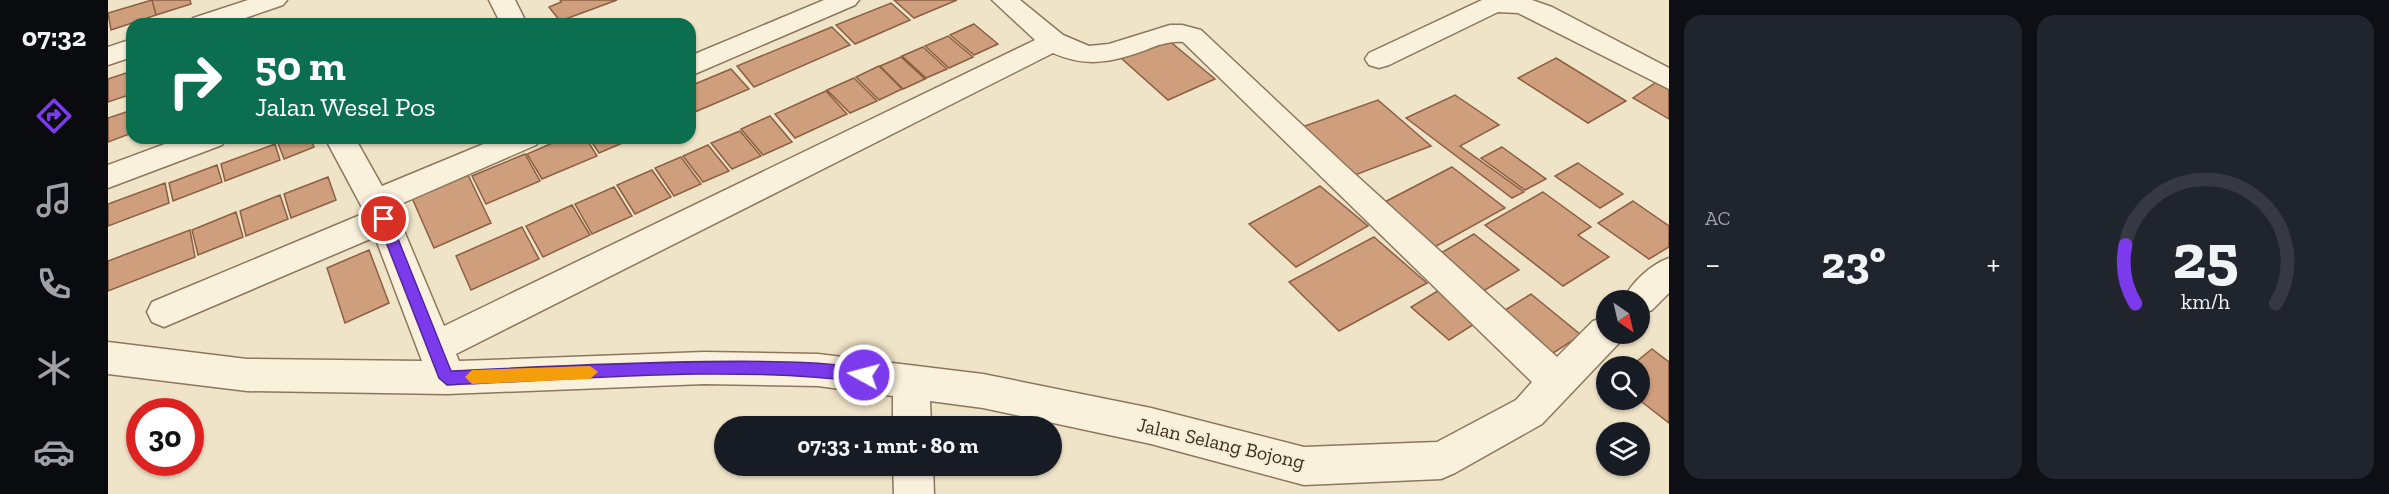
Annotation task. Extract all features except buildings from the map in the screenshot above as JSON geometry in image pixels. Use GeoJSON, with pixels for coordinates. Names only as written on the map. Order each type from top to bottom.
{"type":"FeatureCollection","features":[{"type":"Feature","properties":{"kind":"street"},"geometry":{"type":"LineString","coordinates":[[220,18],[276,0],[285,18]]}},
{"type":"Feature","properties":{"kind":"street"},"geometry":{"type":"LineString","coordinates":[[502,0],[511,18]]}},
{"type":"Feature","properties":{"kind":"street"},"geometry":{"type":"LineString","coordinates":[[696,65],[846,0]]}},
{"type":"Feature","properties":{"kind":"street"},"geometry":{"type":"LineString","coordinates":[[1005,0],[1053,42],[1087,55],[1101,55],[1179,31],[1192,36],[1335,174],[1557,381]]}},
{"type":"Feature","properties":{"kind":"street"},"geometry":{"type":"LineString","coordinates":[[1379,59],[1494,4],[1521,5],[1543,13],[1669,80]]}},
{"type":"Feature","properties":{"kind":"street"},"geometry":{"type":"LineString","coordinates":[[343,144],[379,210],[441,362],[1053,42]]}},
{"type":"Feature","properties":{"kind":"street"},"geometry":{"type":"LineString","coordinates":[[108,56],[126,50]]}},
{"type":"Feature","properties":{"kind":"street"},"geometry":{"type":"LineString","coordinates":[[108,177],[196,144]]}},
{"type":"Feature","properties":{"kind":"street"},"geometry":{"type":"LineString","coordinates":[[164,312],[514,144]]}},
{"type":"Feature","properties":{"kind":"street"},"geometry":{"type":"LineString","coordinates":[[1650,290],[1669,272]]}},
{"type":"Feature","properties":{"kind":"street","name":"Jalan Selang Bojong"},"geometry":{"type":"LineString","coordinates":[[108,358],[247,375],[441,362],[818,369],[983,391],[1151,426],[1304,466],[1441,460],[1529,412],[1596,342]]}},
{"type":"Feature","properties":{"kind":"street"},"geometry":{"type":"LineString","coordinates":[[911,381],[912,416]]}},
{"type":"Feature","properties":{"kind":"street"},"geometry":{"type":"LineString","coordinates":[[913,476],[914,494]]}},
{"type":"Feature","properties":{"kind":"slow traffic"},"geometry":{"type":"LineString","coordinates":[[472,377],[590,372]]}},
{"type":"Feature","properties":{"kind":"route"},"geometry":{"type":"LineString","coordinates":[[384,219],[447,378],[704,368],[818,369],[864,375]]}}]}
